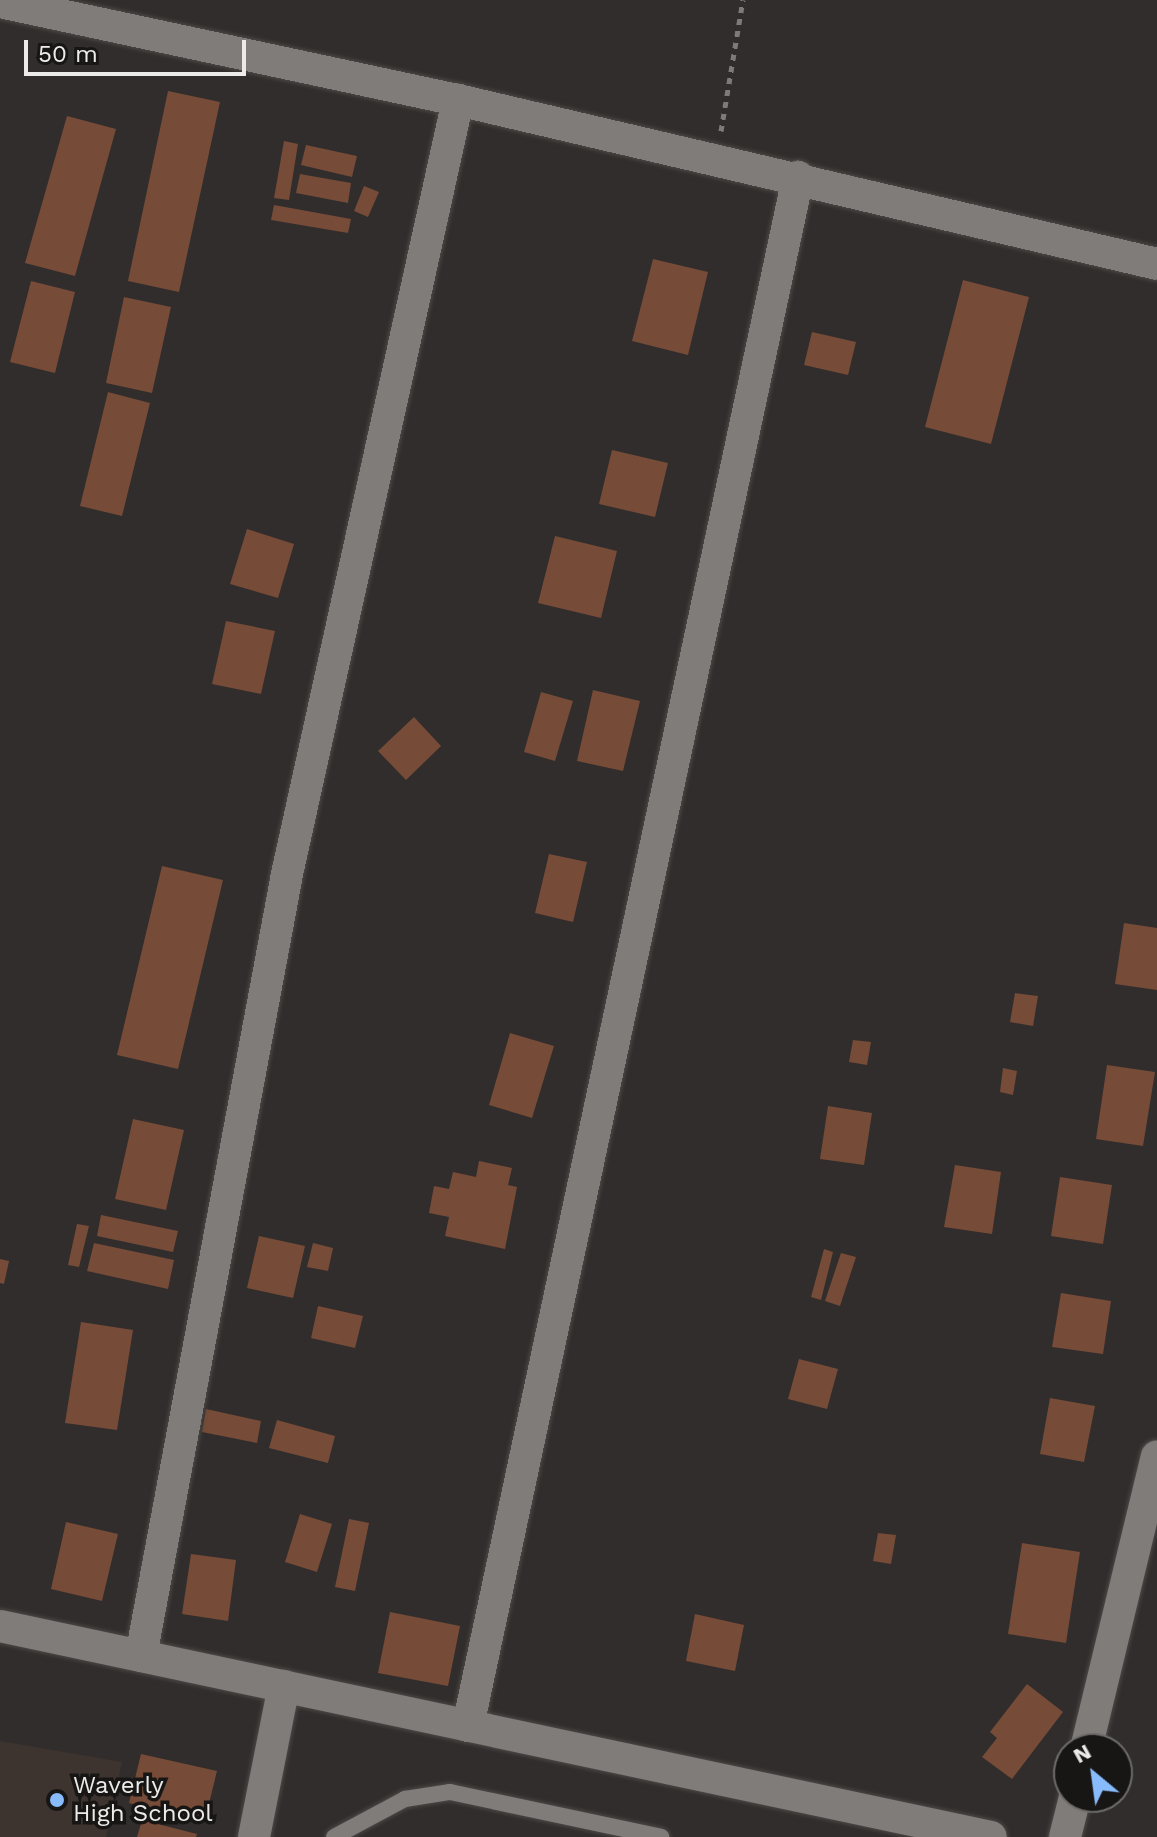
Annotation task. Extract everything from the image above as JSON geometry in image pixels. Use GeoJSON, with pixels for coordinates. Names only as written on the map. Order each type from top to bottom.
{"type":"FeatureCollection","features":[{"type":"Feature","properties":{"kind":"street"},"geometry":{"type":"LineString","coordinates":[[0,2],[458,100],[798,177],[1157,264]]}},
{"type":"Feature","properties":{"kind":"street"},"geometry":{"type":"LineString","coordinates":[[141,1656],[287,874],[458,100]]}},
{"type":"Feature","properties":{"kind":"street"},"geometry":{"type":"LineString","coordinates":[[468,1726],[798,177]]}},
{"type":"Feature","properties":{"kind":"street"},"geometry":{"type":"LineString","coordinates":[[1090,1733],[1157,1456]]}},
{"type":"Feature","properties":{"kind":"street"},"geometry":{"type":"LineString","coordinates":[[0,1626],[991,1837]]}},
{"type":"Feature","properties":{"kind":"street"},"geometry":{"type":"LineString","coordinates":[[254,1837],[284,1686]]}},
{"type":"Feature","properties":{"kind":"street"},"geometry":{"type":"LineString","coordinates":[[1065,1837],[1071,1813]]}},
{"type":"Feature","properties":{"kind":"lane"},"geometry":{"type":"LineString","coordinates":[[334,1837],[405,1799],[450,1792],[661,1837]]}},
{"type":"Feature","properties":{"kind":"path"},"geometry":{"type":"LineString","coordinates":[[716,160],[743,0]]}},
{"type":"Feature","properties":{"kind":"shaded area","name":"Waverly High School"},"geometry":{"type":"Polygon","coordinates":[[[0,1741],[122,1762],[106,1837],[0,1837],[0,1741]]]}},
{"type":"Feature","properties":{"kind":"building"},"geometry":{"type":"Polygon","coordinates":[[[168,91],[220,102],[179,292],[128,281],[168,91]]]}},
{"type":"Feature","properties":{"kind":"building"},"geometry":{"type":"Polygon","coordinates":[[[67,116],[116,129],[75,276],[25,263],[67,116]]]}},
{"type":"Feature","properties":{"kind":"building"},"geometry":{"type":"Polygon","coordinates":[[[284,141],[298,144],[289,200],[274,198],[284,141]]]}},
{"type":"Feature","properties":{"kind":"building"},"geometry":{"type":"Polygon","coordinates":[[[306,145],[357,156],[352,177],[301,165],[306,145]]]}},
{"type":"Feature","properties":{"kind":"building"},"geometry":{"type":"Polygon","coordinates":[[[300,174],[351,183],[348,203],[296,193],[300,174]]]}},
{"type":"Feature","properties":{"kind":"building"},"geometry":{"type":"Polygon","coordinates":[[[364,186],[379,192],[368,217],[354,211],[364,186]]]}},
{"type":"Feature","properties":{"kind":"building"},"geometry":{"type":"Polygon","coordinates":[[[274,205],[351,219],[348,233],[271,220],[274,205]]]}},
{"type":"Feature","properties":{"kind":"building"},"geometry":{"type":"Polygon","coordinates":[[[653,259],[708,272],[688,355],[632,341],[653,259]]]}},
{"type":"Feature","properties":{"kind":"building"},"geometry":{"type":"Polygon","coordinates":[[[963,280],[1029,297],[991,444],[925,427],[963,280]]]}},
{"type":"Feature","properties":{"kind":"building"},"geometry":{"type":"Polygon","coordinates":[[[31,281],[75,292],[55,373],[10,362],[31,281]]]}},
{"type":"Feature","properties":{"kind":"building"},"geometry":{"type":"Polygon","coordinates":[[[124,297],[171,307],[152,393],[106,383],[124,297]]]}},
{"type":"Feature","properties":{"kind":"building"},"geometry":{"type":"Polygon","coordinates":[[[812,332],[856,342],[848,375],[804,365],[812,332]]]}},
{"type":"Feature","properties":{"kind":"building"},"geometry":{"type":"Polygon","coordinates":[[[108,392],[150,403],[122,516],[80,506],[108,392]]]}},
{"type":"Feature","properties":{"kind":"building"},"geometry":{"type":"Polygon","coordinates":[[[612,450],[668,463],[655,517],[599,504],[612,450]]]}},
{"type":"Feature","properties":{"kind":"building"},"geometry":{"type":"Polygon","coordinates":[[[247,529],[294,544],[278,598],[230,584],[247,529]]]}},
{"type":"Feature","properties":{"kind":"building"},"geometry":{"type":"Polygon","coordinates":[[[555,536],[617,551],[601,618],[538,603],[555,536]]]}},
{"type":"Feature","properties":{"kind":"building"},"geometry":{"type":"Polygon","coordinates":[[[226,621],[275,631],[261,694],[212,684],[226,621]]]}},
{"type":"Feature","properties":{"kind":"building"},"geometry":{"type":"Polygon","coordinates":[[[593,690],[640,701],[623,771],[577,761],[593,690]]]}},
{"type":"Feature","properties":{"kind":"building"},"geometry":{"type":"Polygon","coordinates":[[[541,692],[573,701],[555,761],[524,752],[541,692]]]}},
{"type":"Feature","properties":{"kind":"building"},"geometry":{"type":"Polygon","coordinates":[[[414,717],[441,746],[406,780],[378,751],[414,717]]]}},
{"type":"Feature","properties":{"kind":"building"},"geometry":{"type":"Polygon","coordinates":[[[549,854],[587,862],[573,922],[535,913],[549,854]]]}},
{"type":"Feature","properties":{"kind":"building"},"geometry":{"type":"Polygon","coordinates":[[[162,866],[223,880],[178,1069],[117,1055],[162,866]]]}},
{"type":"Feature","properties":{"kind":"building"},"geometry":{"type":"Polygon","coordinates":[[[1124,923],[1157,928],[1157,990],[1115,984],[1124,923]]]}},
{"type":"Feature","properties":{"kind":"building"},"geometry":{"type":"Polygon","coordinates":[[[1015,993],[1038,996],[1033,1026],[1010,1022],[1015,993]]]}},
{"type":"Feature","properties":{"kind":"building"},"geometry":{"type":"Polygon","coordinates":[[[510,1033],[554,1046],[532,1118],[489,1105],[510,1033]]]}},
{"type":"Feature","properties":{"kind":"building"},"geometry":{"type":"Polygon","coordinates":[[[853,1040],[871,1042],[867,1065],[849,1062],[853,1040]]]}},
{"type":"Feature","properties":{"kind":"building"},"geometry":{"type":"Polygon","coordinates":[[[1107,1065],[1155,1072],[1143,1146],[1096,1139],[1107,1065]]]}},
{"type":"Feature","properties":{"kind":"building"},"geometry":{"type":"Polygon","coordinates":[[[1003,1068],[1017,1071],[1013,1095],[1000,1092],[1003,1068]]]}},
{"type":"Feature","properties":{"kind":"building"},"geometry":{"type":"Polygon","coordinates":[[[828,1106],[872,1113],[864,1165],[820,1159],[828,1106]]]}},
{"type":"Feature","properties":{"kind":"building"},"geometry":{"type":"Polygon","coordinates":[[[133,1119],[184,1130],[166,1210],[115,1199],[133,1119]]]}},
{"type":"Feature","properties":{"kind":"building"},"geometry":{"type":"Polygon","coordinates":[[[479,1161],[512,1168],[508,1185],[517,1187],[505,1249],[445,1236],[449,1217],[429,1213],[434,1186],[449,1189],[453,1172],[476,1177],[479,1161]]]}},
{"type":"Feature","properties":{"kind":"building"},"geometry":{"type":"Polygon","coordinates":[[[955,1165],[1001,1172],[992,1234],[944,1227],[955,1165]]]}},
{"type":"Feature","properties":{"kind":"building"},"geometry":{"type":"Polygon","coordinates":[[[1060,1177],[1112,1185],[1103,1244],[1051,1236],[1060,1177]]]}},
{"type":"Feature","properties":{"kind":"building"},"geometry":{"type":"Polygon","coordinates":[[[101,1215],[178,1231],[173,1252],[97,1236],[101,1215]]]}},
{"type":"Feature","properties":{"kind":"building"},"geometry":{"type":"Polygon","coordinates":[[[77,1224],[89,1226],[79,1267],[68,1265],[77,1224]]]}},
{"type":"Feature","properties":{"kind":"building"},"geometry":{"type":"Polygon","coordinates":[[[259,1236],[305,1246],[293,1298],[247,1288],[259,1236]]]}},
{"type":"Feature","properties":{"kind":"building"},"geometry":{"type":"Polygon","coordinates":[[[94,1243],[174,1260],[168,1289],[87,1271],[94,1243]]]}},
{"type":"Feature","properties":{"kind":"building"},"geometry":{"type":"Polygon","coordinates":[[[313,1243],[333,1248],[328,1271],[307,1267],[313,1243]]]}},
{"type":"Feature","properties":{"kind":"building"},"geometry":{"type":"Polygon","coordinates":[[[824,1249],[833,1252],[821,1300],[811,1297],[824,1249]]]}},
{"type":"Feature","properties":{"kind":"building"},"geometry":{"type":"Polygon","coordinates":[[[841,1253],[856,1257],[840,1306],[825,1301],[841,1253]]]}},
{"type":"Feature","properties":{"kind":"building"},"geometry":{"type":"Polygon","coordinates":[[[0,1259],[9,1261],[4,1284],[0,1283],[0,1259]]]}},
{"type":"Feature","properties":{"kind":"building"},"geometry":{"type":"Polygon","coordinates":[[[1061,1293],[1111,1301],[1103,1354],[1052,1347],[1061,1293]]]}},
{"type":"Feature","properties":{"kind":"building"},"geometry":{"type":"Polygon","coordinates":[[[318,1306],[363,1316],[355,1348],[311,1338],[318,1306]]]}},
{"type":"Feature","properties":{"kind":"building"},"geometry":{"type":"Polygon","coordinates":[[[81,1322],[133,1330],[117,1430],[65,1423],[81,1322]]]}},
{"type":"Feature","properties":{"kind":"building"},"geometry":{"type":"Polygon","coordinates":[[[799,1359],[838,1369],[827,1409],[788,1399],[799,1359]]]}},
{"type":"Feature","properties":{"kind":"building"},"geometry":{"type":"Polygon","coordinates":[[[1050,1398],[1095,1406],[1084,1462],[1040,1454],[1050,1398]]]}},
{"type":"Feature","properties":{"kind":"building"},"geometry":{"type":"Polygon","coordinates":[[[206,1409],[261,1421],[257,1443],[202,1432],[206,1409]]]}},
{"type":"Feature","properties":{"kind":"building"},"geometry":{"type":"Polygon","coordinates":[[[277,1420],[335,1436],[328,1463],[269,1448],[277,1420]]]}},
{"type":"Feature","properties":{"kind":"building"},"geometry":{"type":"Polygon","coordinates":[[[300,1514],[332,1524],[317,1572],[285,1562],[300,1514]]]}},
{"type":"Feature","properties":{"kind":"building"},"geometry":{"type":"Polygon","coordinates":[[[349,1519],[369,1523],[355,1591],[335,1587],[349,1519]]]}},
{"type":"Feature","properties":{"kind":"building"},"geometry":{"type":"Polygon","coordinates":[[[66,1522],[118,1534],[102,1601],[51,1589],[66,1522]]]}},
{"type":"Feature","properties":{"kind":"building"},"geometry":{"type":"Polygon","coordinates":[[[878,1533],[896,1535],[891,1564],[873,1561],[878,1533]]]}},
{"type":"Feature","properties":{"kind":"building"},"geometry":{"type":"Polygon","coordinates":[[[1022,1543],[1080,1552],[1066,1643],[1008,1634],[1022,1543]]]}},
{"type":"Feature","properties":{"kind":"building"},"geometry":{"type":"Polygon","coordinates":[[[191,1554],[236,1560],[228,1621],[182,1614],[191,1554]]]}},
{"type":"Feature","properties":{"kind":"building"},"geometry":{"type":"Polygon","coordinates":[[[390,1612],[460,1626],[448,1686],[378,1673],[390,1612]]]}},
{"type":"Feature","properties":{"kind":"building"},"geometry":{"type":"Polygon","coordinates":[[[695,1614],[744,1625],[735,1671],[686,1661],[695,1614]]]}},
{"type":"Feature","properties":{"kind":"building"},"geometry":{"type":"Polygon","coordinates":[[[1027,1684],[1063,1712],[1012,1779],[982,1757],[997,1738],[990,1732],[1027,1684]]]}},
{"type":"Feature","properties":{"kind":"building"},"geometry":{"type":"Polygon","coordinates":[[[141,1754],[217,1771],[205,1820],[129,1803],[141,1754]]]}},
{"type":"Feature","properties":{"kind":"building"},"geometry":{"type":"Polygon","coordinates":[[[142,1820],[197,1834],[196,1837],[137,1837],[142,1820]]]}},
{"type":"Feature","properties":{"kind":"place","name":"Waverly High School"},"geometry":{"type":"Point","coordinates":[57,1800]}}]}
